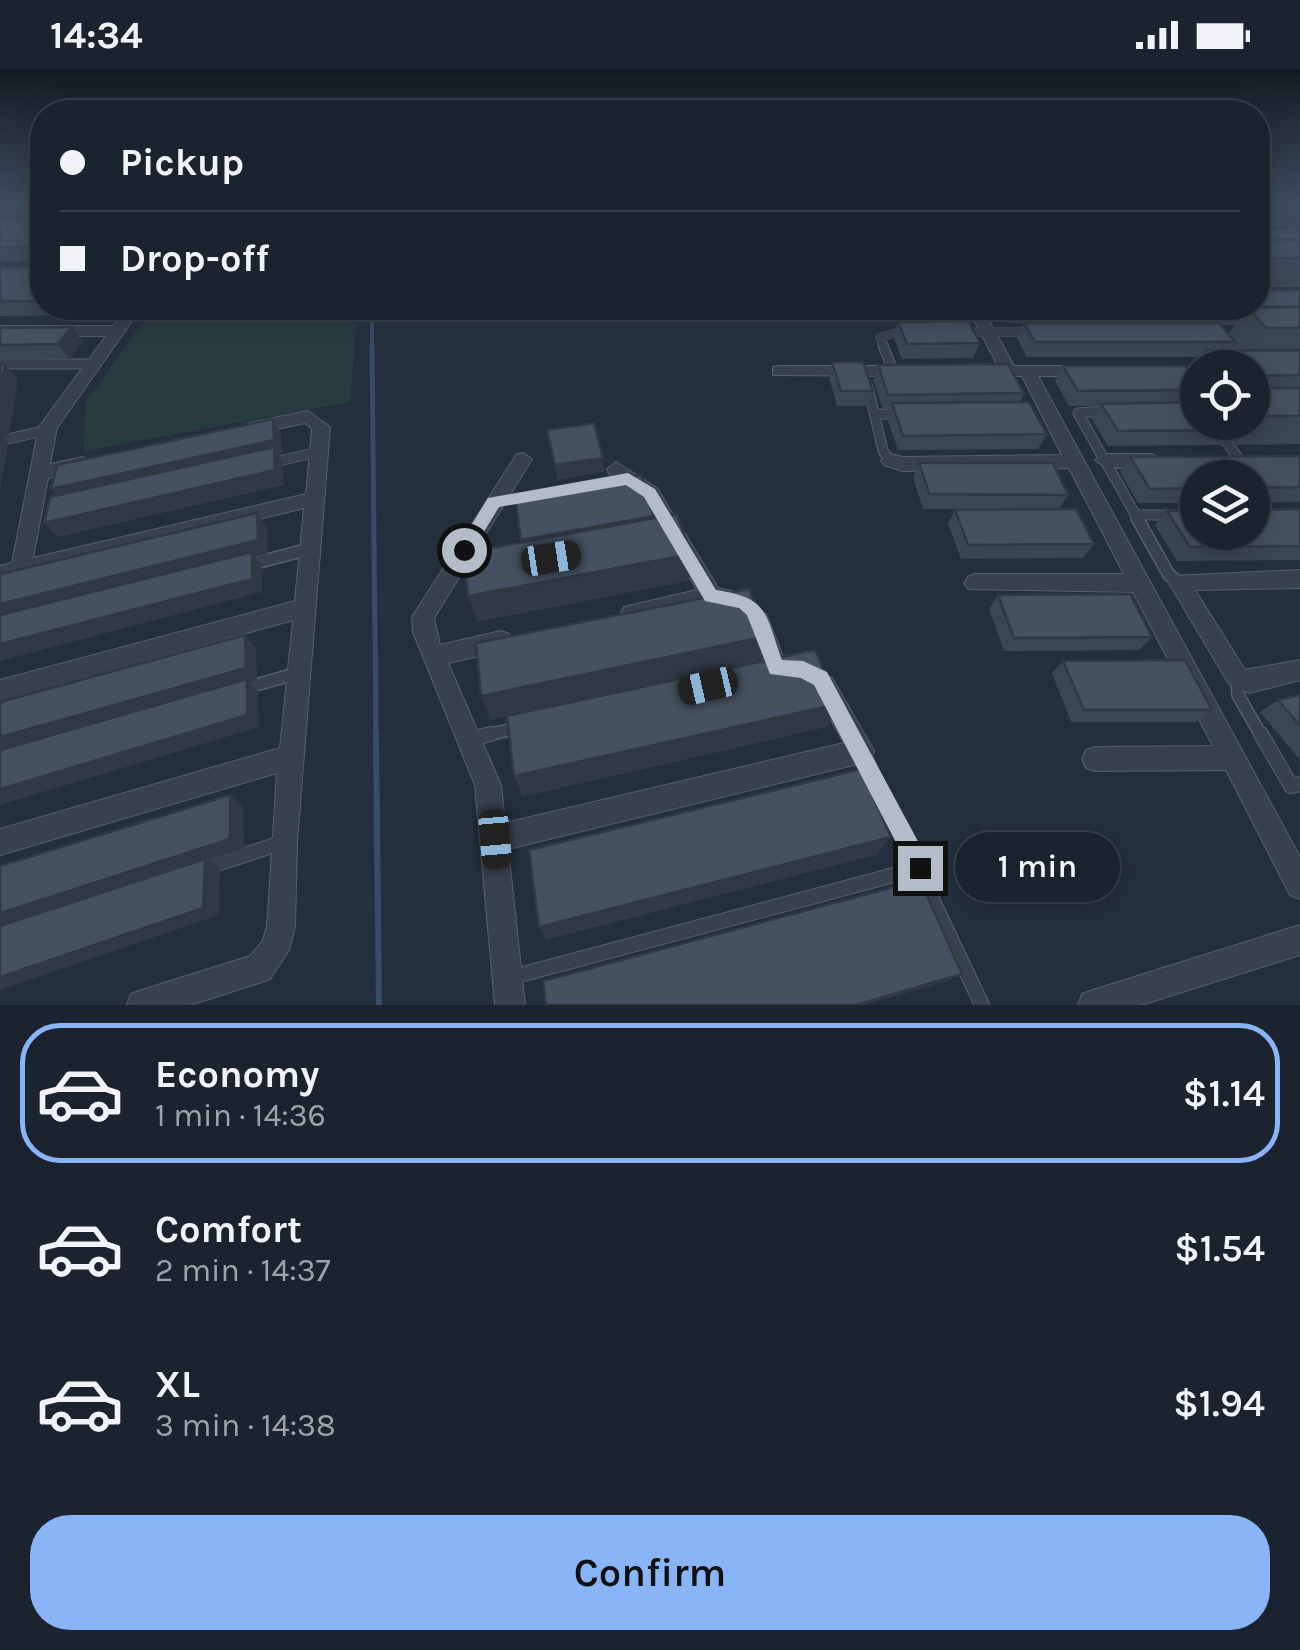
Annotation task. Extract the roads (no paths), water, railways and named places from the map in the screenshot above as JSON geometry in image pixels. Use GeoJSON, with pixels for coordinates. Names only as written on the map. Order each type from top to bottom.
{"type":"FeatureCollection","features":[{"type":"Feature","properties":{"kind":"street"},"geometry":{"type":"LineString","coordinates":[[21,568],[42,513],[41,473],[47,430],[125,320]]}},
{"type":"Feature","properties":{"kind":"street"},"geometry":{"type":"LineString","coordinates":[[982,320],[1075,462],[1300,886]]}},
{"type":"Feature","properties":{"kind":"street"},"geometry":{"type":"LineString","coordinates":[[0,332],[117,330]]}},
{"type":"Feature","properties":{"kind":"street"},"geometry":{"type":"LineString","coordinates":[[970,371],[1100,370]]}},
{"type":"Feature","properties":{"kind":"street"},"geometry":{"type":"LineString","coordinates":[[779,372],[912,371]]}},
{"type":"Feature","properties":{"kind":"street"},"geometry":{"type":"LineString","coordinates":[[142,1005],[259,968],[274,950],[281,928],[284,842],[321,427],[308,417],[232,433]]}},
{"type":"Feature","properties":{"kind":"street"},"geometry":{"type":"LineString","coordinates":[[1104,460],[1181,459]]}},
{"type":"Feature","properties":{"kind":"street"},"geometry":{"type":"LineString","coordinates":[[510,1005],[488,785],[424,632],[423,616],[458,573],[494,502],[523,460]]}},
{"type":"Feature","properties":{"kind":"street"},"geometry":{"type":"LineString","coordinates":[[890,460],[902,464],[1075,462]]}},
{"type":"Feature","properties":{"kind":"street"},"geometry":{"type":"LineString","coordinates":[[41,473],[98,461]]}},
{"type":"Feature","properties":{"kind":"street"},"geometry":{"type":"LineString","coordinates":[[618,477],[650,493],[711,596]]}},
{"type":"Feature","properties":{"kind":"street"},"geometry":{"type":"LineString","coordinates":[[494,502],[532,495]]}},
{"type":"Feature","properties":{"kind":"street"},"geometry":{"type":"LineString","coordinates":[[0,574],[313,499]]}},
{"type":"Feature","properties":{"kind":"street"},"geometry":{"type":"LineString","coordinates":[[1300,579],[1179,582],[1236,677],[1249,682],[1300,670]]}},
{"type":"Feature","properties":{"kind":"street"},"geometry":{"type":"LineString","coordinates":[[974,583],[1139,583]]}},
{"type":"Feature","properties":{"kind":"street"},"geometry":{"type":"LineString","coordinates":[[495,839],[862,751],[820,678],[803,670],[768,671],[754,610],[744,601],[711,596],[600,620]]}},
{"type":"Feature","properties":{"kind":"street"},"geometry":{"type":"LineString","coordinates":[[0,690],[304,608]]}},
{"type":"Feature","properties":{"kind":"street"},"geometry":{"type":"LineString","coordinates":[[434,656],[526,636]]}},
{"type":"Feature","properties":{"kind":"street"},"geometry":{"type":"LineString","coordinates":[[0,842],[292,758]]}},
{"type":"Feature","properties":{"kind":"street"},"geometry":{"type":"LineString","coordinates":[[1095,759],[1232,758]]}},
{"type":"Feature","properties":{"kind":"street"},"geometry":{"type":"LineString","coordinates":[[1092,1005],[1300,940]]}},
{"type":"Feature","properties":{"kind":"lane"},"geometry":{"type":"LineString","coordinates":[[893,371],[880,337],[896,331],[914,331]]}},
{"type":"Feature","properties":{"kind":"lane"},"geometry":{"type":"LineString","coordinates":[[951,332],[1046,332]]}},
{"type":"Feature","properties":{"kind":"lane"},"geometry":{"type":"LineString","coordinates":[[0,364],[93,364]]}},
{"type":"Feature","properties":{"kind":"lane"},"geometry":{"type":"LineString","coordinates":[[864,371],[884,451],[890,460]]}},
{"type":"Feature","properties":{"kind":"lane"},"geometry":{"type":"LineString","coordinates":[[1124,411],[1078,413],[1168,575],[1179,582]]}},
{"type":"Feature","properties":{"kind":"lane"},"geometry":{"type":"LineString","coordinates":[[876,414],[915,414]]}},
{"type":"Feature","properties":{"kind":"lane"},"geometry":{"type":"LineString","coordinates":[[0,442],[47,430]]}},
{"type":"Feature","properties":{"kind":"lane"},"geometry":{"type":"LineString","coordinates":[[1225,440],[1238,459]]}},
{"type":"Feature","properties":{"kind":"lane"},"geometry":{"type":"LineString","coordinates":[[261,465],[318,452]]}},
{"type":"Feature","properties":{"kind":"lane"},"geometry":{"type":"LineString","coordinates":[[1136,516],[1180,515]]}},
{"type":"Feature","properties":{"kind":"lane"},"geometry":{"type":"LineString","coordinates":[[234,568],[309,550]]}},
{"type":"Feature","properties":{"kind":"lane"},"geometry":{"type":"LineString","coordinates":[[224,695],[299,673]]}},
{"type":"Feature","properties":{"kind":"lane"},"geometry":{"type":"LineString","coordinates":[[1236,677],[1238,694],[1291,786],[1300,784]]}},
{"type":"Feature","properties":{"kind":"lane"},"geometry":{"type":"LineString","coordinates":[[469,739],[542,722]]}},
{"type":"Feature","properties":{"kind":"lane"},"geometry":{"type":"LineString","coordinates":[[862,751],[982,1005]]}},
{"type":"Feature","properties":{"kind":"lane"},"geometry":{"type":"LineString","coordinates":[[190,873],[284,842]]}},
{"type":"Feature","properties":{"kind":"lane"},"geometry":{"type":"LineString","coordinates":[[506,978],[920,868]]}},
{"type":"Feature","properties":{"kind":"waterway"},"geometry":{"type":"LineString","coordinates":[[372,320],[372,345]]}},
{"type":"Feature","properties":{"kind":"waterway"},"geometry":{"type":"LineString","coordinates":[[372,345],[376,737]]}},
{"type":"Feature","properties":{"kind":"waterway"},"geometry":{"type":"LineString","coordinates":[[376,734],[379,1005]]}}]}
